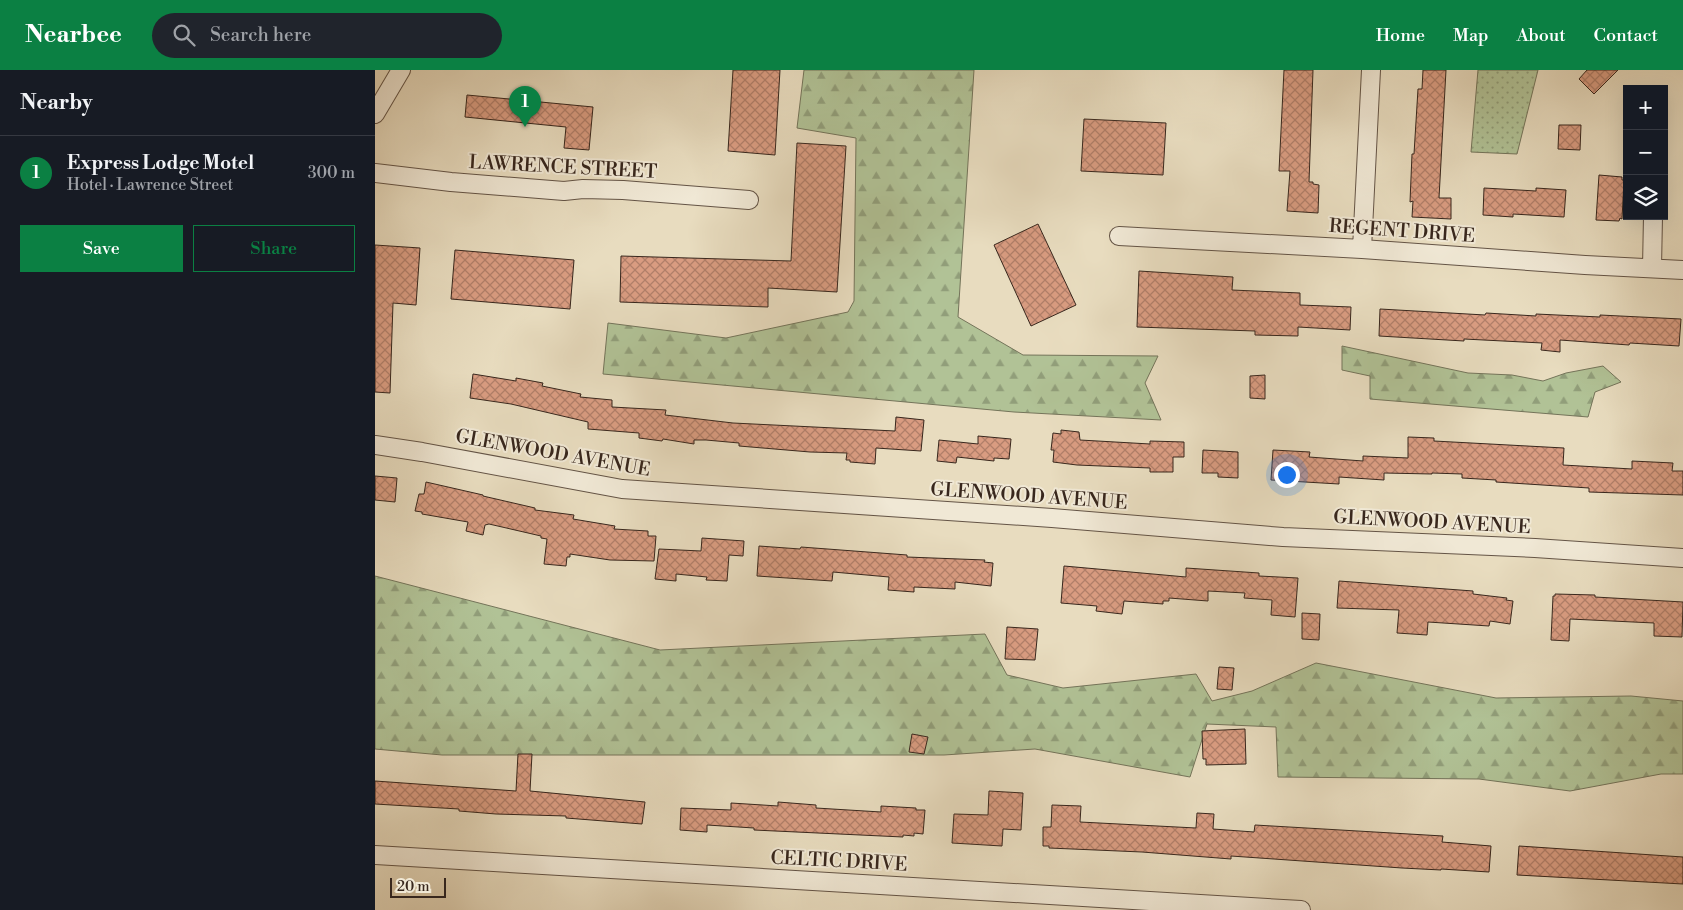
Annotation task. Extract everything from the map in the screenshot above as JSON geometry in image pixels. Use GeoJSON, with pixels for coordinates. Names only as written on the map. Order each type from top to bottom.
{"type":"FeatureCollection","features":[{"type":"Feature","properties":{"kind":"street"},"geometry":{"type":"LineString","coordinates":[[375,114],[401,70]]}},
{"type":"Feature","properties":{"kind":"street"},"geometry":{"type":"LineString","coordinates":[[1362,249],[1371,70]]}},
{"type":"Feature","properties":{"kind":"street","name":"LAWRENCE STREET"},"geometry":{"type":"LineString","coordinates":[[375,173],[451,182],[564,191],[583,189],[623,190],[749,200]]}},
{"type":"Feature","properties":{"kind":"street"},"geometry":{"type":"LineString","coordinates":[[1652,268],[1653,220]]}},
{"type":"Feature","properties":{"kind":"street","name":"REGENT DRIVE"},"geometry":{"type":"LineString","coordinates":[[1119,236],[1362,249],[1683,270]]}},
{"type":"Feature","properties":{"kind":"street","name":"GLENWOOD AVENUE"},"geometry":{"type":"LineString","coordinates":[[375,445],[621,489],[1052,518],[1283,537],[1535,548],[1683,558]]}},
{"type":"Feature","properties":{"kind":"street","name":"CELTIC DRIVE"},"geometry":{"type":"LineString","coordinates":[[375,855],[1301,910]]}},
{"type":"Feature","properties":{"kind":"green space"},"geometry":{"type":"Polygon","coordinates":[[[804,70],[974,70],[958,317],[1023,355],[1158,356],[1145,383],[1161,420],[1014,412],[603,374],[608,323],[726,338],[848,312],[854,301],[856,138],[797,128],[804,70]]]}},
{"type":"Feature","properties":{"kind":"green space"},"geometry":{"type":"Polygon","coordinates":[[[1478,70],[1538,70],[1517,154],[1471,152],[1478,70]]]}},
{"type":"Feature","properties":{"kind":"green space"},"geometry":{"type":"Polygon","coordinates":[[[1342,346],[1468,373],[1512,375],[1543,381],[1566,373],[1603,366],[1621,382],[1595,392],[1588,417],[1370,399],[1370,376],[1342,370],[1342,346]]]}},
{"type":"Feature","properties":{"kind":"green space"},"geometry":{"type":"Polygon","coordinates":[[[375,576],[660,650],[985,634],[1007,675],[1063,688],[1196,674],[1212,701],[1252,691],[1316,663],[1496,698],[1631,696],[1683,701],[1683,774],[1661,774],[1570,791],[1479,779],[1278,777],[1276,727],[1207,724],[1190,777],[1035,749],[944,755],[442,755],[375,749],[375,576]]]}},
{"type":"Feature","properties":{"kind":"building"},"geometry":{"type":"Polygon","coordinates":[[[733,70],[780,70],[775,155],[728,151],[733,70]]]}},
{"type":"Feature","properties":{"kind":"building"},"geometry":{"type":"Polygon","coordinates":[[[1284,70],[1313,70],[1309,182],[1319,185],[1318,213],[1287,211],[1290,171],[1279,171],[1284,70]]]}},
{"type":"Feature","properties":{"kind":"building"},"geometry":{"type":"Polygon","coordinates":[[[1423,70],[1446,70],[1439,198],[1451,198],[1451,219],[1412,217],[1413,201],[1410,202],[1412,154],[1414,154],[1418,89],[1422,89],[1423,70]]]}},
{"type":"Feature","properties":{"kind":"building"},"geometry":{"type":"Polygon","coordinates":[[[1587,70],[1618,70],[1594,94],[1579,79],[1587,70]]]}},
{"type":"Feature","properties":{"kind":"building"},"geometry":{"type":"Polygon","coordinates":[[[467,95],[593,107],[589,150],[564,148],[566,127],[465,117],[467,95]]]}},
{"type":"Feature","properties":{"kind":"building"},"geometry":{"type":"Polygon","coordinates":[[[1084,119],[1166,123],[1163,175],[1081,171],[1084,119]]]}},
{"type":"Feature","properties":{"kind":"building"},"geometry":{"type":"Polygon","coordinates":[[[1559,125],[1581,125],[1580,150],[1558,149],[1559,125]]]}},
{"type":"Feature","properties":{"kind":"building"},"geometry":{"type":"Polygon","coordinates":[[[797,143],[846,146],[837,292],[768,288],[768,307],[620,302],[621,256],[791,261],[797,143]]]}},
{"type":"Feature","properties":{"kind":"building"},"geometry":{"type":"Polygon","coordinates":[[[1599,175],[1622,177],[1622,219],[1620,218],[1619,221],[1596,220],[1599,175]]]}},
{"type":"Feature","properties":{"kind":"building"},"geometry":{"type":"Polygon","coordinates":[[[1484,188],[1536,191],[1536,188],[1566,190],[1564,217],[1513,214],[1513,217],[1483,215],[1484,188]]]}},
{"type":"Feature","properties":{"kind":"building"},"geometry":{"type":"Polygon","coordinates":[[[1038,224],[1076,305],[1031,326],[994,245],[1038,224]]]}},
{"type":"Feature","properties":{"kind":"building"},"geometry":{"type":"Polygon","coordinates":[[[375,245],[420,248],[416,305],[393,303],[390,393],[375,392],[375,245]]]}},
{"type":"Feature","properties":{"kind":"building"},"geometry":{"type":"Polygon","coordinates":[[[455,250],[574,260],[570,309],[451,299],[455,250]]]}},
{"type":"Feature","properties":{"kind":"building"},"geometry":{"type":"Polygon","coordinates":[[[1139,271],[1233,277],[1232,290],[1300,293],[1300,305],[1351,307],[1350,330],[1298,327],[1298,336],[1255,335],[1255,331],[1137,327],[1139,271]]]}},
{"type":"Feature","properties":{"kind":"building"},"geometry":{"type":"Polygon","coordinates":[[[1380,309],[1485,315],[1486,313],[1600,317],[1600,315],[1681,319],[1679,346],[1630,343],[1629,345],[1560,340],[1560,352],[1541,350],[1542,343],[1379,336],[1380,309]]]}},
{"type":"Feature","properties":{"kind":"building"},"geometry":{"type":"Polygon","coordinates":[[[473,374],[516,381],[516,378],[543,383],[542,386],[581,394],[580,397],[612,400],[612,407],[666,410],[665,415],[733,423],[895,431],[896,417],[924,420],[921,451],[876,448],[875,464],[850,462],[850,460],[846,460],[847,453],[739,446],[739,443],[706,440],[694,440],[694,444],[663,439],[662,441],[639,438],[639,433],[588,429],[588,422],[511,404],[470,398],[473,374]]]}},
{"type":"Feature","properties":{"kind":"building"},"geometry":{"type":"Polygon","coordinates":[[[1265,375],[1265,399],[1250,398],[1250,376],[1265,375]]]}},
{"type":"Feature","properties":{"kind":"building"},"geometry":{"type":"Polygon","coordinates":[[[1061,430],[1079,432],[1080,440],[1150,444],[1150,441],[1184,442],[1184,457],[1173,457],[1173,472],[1150,472],[1150,468],[1077,465],[1053,462],[1054,450],[1051,450],[1053,433],[1061,434],[1061,430]]]}},
{"type":"Feature","properties":{"kind":"building"},"geometry":{"type":"Polygon","coordinates":[[[978,436],[1011,439],[1009,459],[994,458],[994,461],[957,457],[956,463],[937,461],[939,440],[978,444],[978,436]]]}},
{"type":"Feature","properties":{"kind":"building"},"geometry":{"type":"Polygon","coordinates":[[[1408,437],[1434,438],[1434,441],[1564,448],[1563,465],[1632,469],[1632,461],[1673,463],[1672,471],[1683,471],[1683,495],[1589,492],[1589,488],[1462,478],[1462,474],[1384,473],[1384,480],[1339,477],[1339,484],[1271,480],[1273,450],[1310,452],[1309,457],[1363,461],[1363,456],[1408,458],[1408,437]]]}},
{"type":"Feature","properties":{"kind":"building"},"geometry":{"type":"Polygon","coordinates":[[[1203,450],[1238,452],[1238,478],[1218,477],[1218,473],[1202,473],[1203,450]]]}},
{"type":"Feature","properties":{"kind":"building"},"geometry":{"type":"Polygon","coordinates":[[[375,476],[397,478],[395,502],[375,500],[375,476]]]}},
{"type":"Feature","properties":{"kind":"building"},"geometry":{"type":"Polygon","coordinates":[[[426,482],[535,508],[535,510],[574,515],[573,519],[615,526],[614,529],[648,531],[648,536],[656,536],[654,561],[610,560],[570,554],[570,557],[567,557],[566,566],[544,564],[547,539],[541,538],[541,536],[489,524],[485,525],[483,535],[466,531],[468,522],[422,514],[422,512],[415,511],[419,494],[424,494],[426,482]]]}},
{"type":"Feature","properties":{"kind":"building"},"geometry":{"type":"Polygon","coordinates":[[[702,538],[744,541],[743,556],[729,555],[727,581],[706,580],[707,577],[676,574],[676,581],[655,579],[659,549],[701,551],[702,538]]]}},
{"type":"Feature","properties":{"kind":"building"},"geometry":{"type":"Polygon","coordinates":[[[759,546],[800,549],[801,547],[907,555],[907,557],[985,560],[984,562],[993,563],[991,586],[955,582],[955,589],[914,587],[914,592],[888,590],[889,577],[833,572],[832,581],[757,576],[759,546]]]}},
{"type":"Feature","properties":{"kind":"building"},"geometry":{"type":"Polygon","coordinates":[[[1064,566],[1186,577],[1186,568],[1259,573],[1259,576],[1298,578],[1295,617],[1271,615],[1272,600],[1244,598],[1245,593],[1208,591],[1208,601],[1169,598],[1169,601],[1163,601],[1163,604],[1124,601],[1122,614],[1096,611],[1097,606],[1061,603],[1064,566]]]}},
{"type":"Feature","properties":{"kind":"building"},"geometry":{"type":"Polygon","coordinates":[[[1339,581],[1473,591],[1473,594],[1507,598],[1506,600],[1513,601],[1510,624],[1490,621],[1489,626],[1428,622],[1427,635],[1397,633],[1399,610],[1337,608],[1339,581]]]}},
{"type":"Feature","properties":{"kind":"building"},"geometry":{"type":"Polygon","coordinates":[[[1555,594],[1683,602],[1682,637],[1654,636],[1654,623],[1570,619],[1569,641],[1551,640],[1553,596],[1555,594]]]}},
{"type":"Feature","properties":{"kind":"building"},"geometry":{"type":"Polygon","coordinates":[[[1302,613],[1320,614],[1319,640],[1302,639],[1302,613]]]}},
{"type":"Feature","properties":{"kind":"building"},"geometry":{"type":"Polygon","coordinates":[[[1007,627],[1038,629],[1035,660],[1005,659],[1007,627]]]}},
{"type":"Feature","properties":{"kind":"building"},"geometry":{"type":"Polygon","coordinates":[[[1219,667],[1234,668],[1232,690],[1217,689],[1219,667]]]}},
{"type":"Feature","properties":{"kind":"building"},"geometry":{"type":"Polygon","coordinates":[[[1245,729],[1246,764],[1206,765],[1206,759],[1203,759],[1202,731],[1245,729]]]}},
{"type":"Feature","properties":{"kind":"building"},"geometry":{"type":"Polygon","coordinates":[[[912,734],[928,737],[924,754],[909,752],[912,734]]]}},
{"type":"Feature","properties":{"kind":"building"},"geometry":{"type":"Polygon","coordinates":[[[518,754],[532,754],[530,791],[645,802],[642,824],[566,818],[566,816],[496,814],[459,811],[459,809],[375,804],[375,781],[516,791],[518,754]]]}},
{"type":"Feature","properties":{"kind":"building"},"geometry":{"type":"Polygon","coordinates":[[[989,791],[1023,793],[1021,830],[1003,829],[1002,846],[952,843],[954,814],[988,815],[989,791]]]}},
{"type":"Feature","properties":{"kind":"building"},"geometry":{"type":"Polygon","coordinates":[[[778,802],[816,805],[816,808],[881,812],[881,806],[916,808],[916,810],[925,810],[923,834],[914,833],[914,836],[903,835],[903,837],[754,830],[754,828],[707,825],[707,832],[680,830],[681,808],[731,810],[731,803],[778,806],[778,802]]]}},
{"type":"Feature","properties":{"kind":"building"},"geometry":{"type":"Polygon","coordinates":[[[1052,805],[1081,806],[1080,822],[1196,828],[1197,813],[1214,814],[1213,829],[1254,832],[1255,825],[1443,836],[1442,842],[1491,846],[1489,872],[1231,856],[1231,859],[1142,852],[1049,848],[1049,846],[1043,846],[1043,827],[1051,827],[1052,805]]]}},
{"type":"Feature","properties":{"kind":"building"},"geometry":{"type":"Polygon","coordinates":[[[1519,846],[1683,857],[1683,884],[1517,875],[1519,846]]]}},
{"type":"Feature","properties":{"kind":"place","name":"Express Lodge Motel"},"geometry":{"type":"Point","coordinates":[525,127]}}]}
